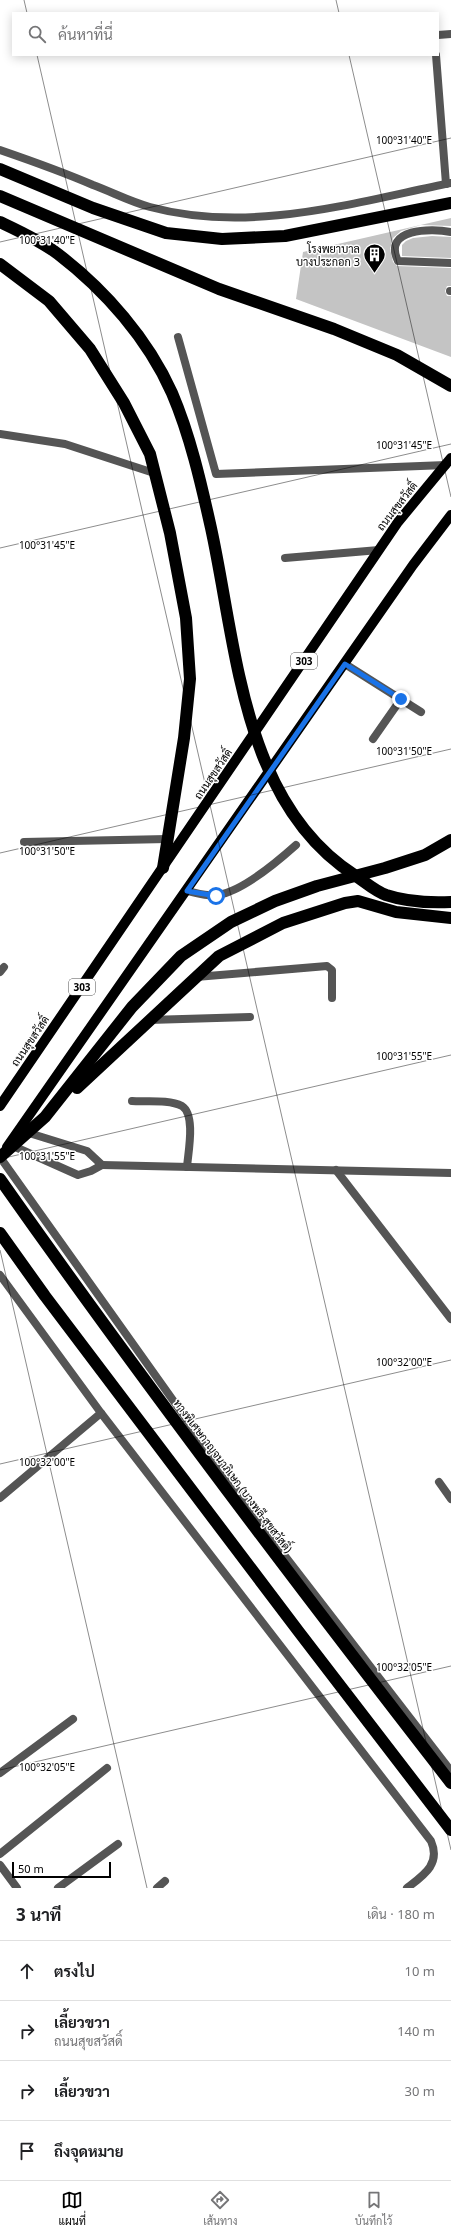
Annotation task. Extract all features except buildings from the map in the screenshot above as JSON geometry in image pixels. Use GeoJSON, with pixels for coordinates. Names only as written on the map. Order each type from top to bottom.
{"type":"FeatureCollection","features":[{"type":"Feature","properties":{"kind":"highway"},"geometry":{"type":"LineString","coordinates":[[0,169],[93,208],[166,233],[222,239],[285,236],[451,203]]}},
{"type":"Feature","properties":{"kind":"highway"},"geometry":{"type":"LineString","coordinates":[[0,196],[219,289],[334,329],[397,356],[451,386]]}},
{"type":"Feature","properties":{"kind":"highway"},"geometry":{"type":"LineString","coordinates":[[0,222],[57,253],[92,283],[124,318],[146,346],[172,394],[193,457],[211,529],[238,678],[263,755],[286,806],[316,843],[342,868],[384,895],[425,904],[451,902]]}},
{"type":"Feature","properties":{"kind":"highway"},"geometry":{"type":"LineString","coordinates":[[0,264],[49,302],[90,349],[124,403],[150,454],[170,533],[186,618],[190,680],[184,738],[163,868]]}},
{"type":"Feature","properties":{"kind":"highway"},"geometry":{"type":"LineString","coordinates":[[45,1117],[132,1007],[181,956],[230,922],[274,901],[318,886],[385,868],[425,855],[451,840]]}},
{"type":"Feature","properties":{"kind":"highway"},"geometry":{"type":"LineString","coordinates":[[0,1157],[29,1133],[148,1020],[219,956],[261,933],[283,923],[345,903],[358,901],[396,912],[451,918]]}},
{"type":"Feature","properties":{"kind":"highway","name":"ทางพิเศษกาญจนาภิเษก (บางพลี-สุขสวัสดิ์)"},"geometry":{"type":"LineString","coordinates":[[0,1179],[75,1285],[307,1596],[451,1783]]}},
{"type":"Feature","properties":{"kind":"highway"},"geometry":{"type":"LineString","coordinates":[[0,1233],[64,1322],[451,1830]]}},
{"type":"Feature","properties":{"kind":"main road","name":"ถนนสุขสวัสดิ์"},"geometry":{"type":"LineString","coordinates":[[0,1106],[398,522],[448,462]]}},
{"type":"Feature","properties":{"kind":"main road","name":"303"},"geometry":{"type":"LineString","coordinates":[[0,1157],[413,565],[451,515]]}},
{"type":"Feature","properties":{"kind":"street"},"geometry":{"type":"LineString","coordinates":[[439,35],[451,34]]}},
{"type":"Feature","properties":{"kind":"street"},"geometry":{"type":"LineString","coordinates":[[0,150],[49,167],[148,207],[170,212],[228,219],[264,218],[332,207],[448,184],[436,56]]}},
{"type":"Feature","properties":{"kind":"street"},"geometry":{"type":"LineString","coordinates":[[451,232],[438,230],[415,232],[402,236],[396,243],[395,254],[398,261],[451,263]]}},
{"type":"Feature","properties":{"kind":"street"},"geometry":{"type":"LineString","coordinates":[[178,337],[216,474],[448,462]]}},
{"type":"Feature","properties":{"kind":"street"},"geometry":{"type":"LineString","coordinates":[[0,434],[65,444],[154,473]]}},
{"type":"Feature","properties":{"kind":"street"},"geometry":{"type":"LineString","coordinates":[[285,558],[379,550]]}},
{"type":"Feature","properties":{"kind":"street"},"geometry":{"type":"LineString","coordinates":[[345,664],[421,712]]}},
{"type":"Feature","properties":{"kind":"street"},"geometry":{"type":"LineString","coordinates":[[373,739],[401,699]]}},
{"type":"Feature","properties":{"kind":"street"},"geometry":{"type":"LineString","coordinates":[[24,842],[167,839]]}},
{"type":"Feature","properties":{"kind":"street"},"geometry":{"type":"LineString","coordinates":[[187,891],[216,896],[226,894],[271,867],[296,845]]}},
{"type":"Feature","properties":{"kind":"street"},"geometry":{"type":"LineString","coordinates":[[196,977],[327,966],[332,970],[332,998]]}},
{"type":"Feature","properties":{"kind":"street"},"geometry":{"type":"LineString","coordinates":[[148,1020],[250,1017]]}},
{"type":"Feature","properties":{"kind":"street"},"geometry":{"type":"LineString","coordinates":[[132,1101],[174,1103],[183,1107],[187,1113],[191,1128],[187,1167]]}},
{"type":"Feature","properties":{"kind":"street"},"geometry":{"type":"LineString","coordinates":[[29,1133],[87,1151],[102,1165]]}},
{"type":"Feature","properties":{"kind":"street"},"geometry":{"type":"LineString","coordinates":[[13,1146],[78,1175],[91,1171],[102,1165],[451,1173]]}},
{"type":"Feature","properties":{"kind":"street"},"geometry":{"type":"LineString","coordinates":[[0,1157],[271,1538],[451,1771]]}},
{"type":"Feature","properties":{"kind":"street"},"geometry":{"type":"LineString","coordinates":[[336,1170],[451,1319]]}},
{"type":"Feature","properties":{"kind":"street"},"geometry":{"type":"LineString","coordinates":[[0,1275],[101,1413],[431,1841],[435,1858],[432,1867],[407,1888]]}},
{"type":"Feature","properties":{"kind":"street"},"geometry":{"type":"LineString","coordinates":[[0,1498],[101,1413]]}},
{"type":"Feature","properties":{"kind":"street"},"geometry":{"type":"LineString","coordinates":[[439,1482],[451,1499]]}},
{"type":"Feature","properties":{"kind":"street"},"geometry":{"type":"LineString","coordinates":[[0,1773],[73,1719]]}},
{"type":"Feature","properties":{"kind":"street"},"geometry":{"type":"LineString","coordinates":[[0,1854],[107,1768]]}},
{"type":"Feature","properties":{"kind":"street"},"geometry":{"type":"LineString","coordinates":[[58,1888],[118,1844]]}},
{"type":"Feature","properties":{"kind":"street"},"geometry":{"type":"LineString","coordinates":[[0,1865],[17,1888]]}},
{"type":"Feature","properties":{"kind":"street"},"geometry":{"type":"LineString","coordinates":[[157,1888],[165,1881]]}},
{"type":"Feature","properties":{"kind":"place","name":"โรงพยาบาล บางประกอก 3"},"geometry":{"type":"Point","coordinates":[375,274]}},
{"type":"Feature","properties":{"kind":"route"},"geometry":{"type":"LineString","coordinates":[[216,896],[187,891],[345,664],[401,699]]}}]}
